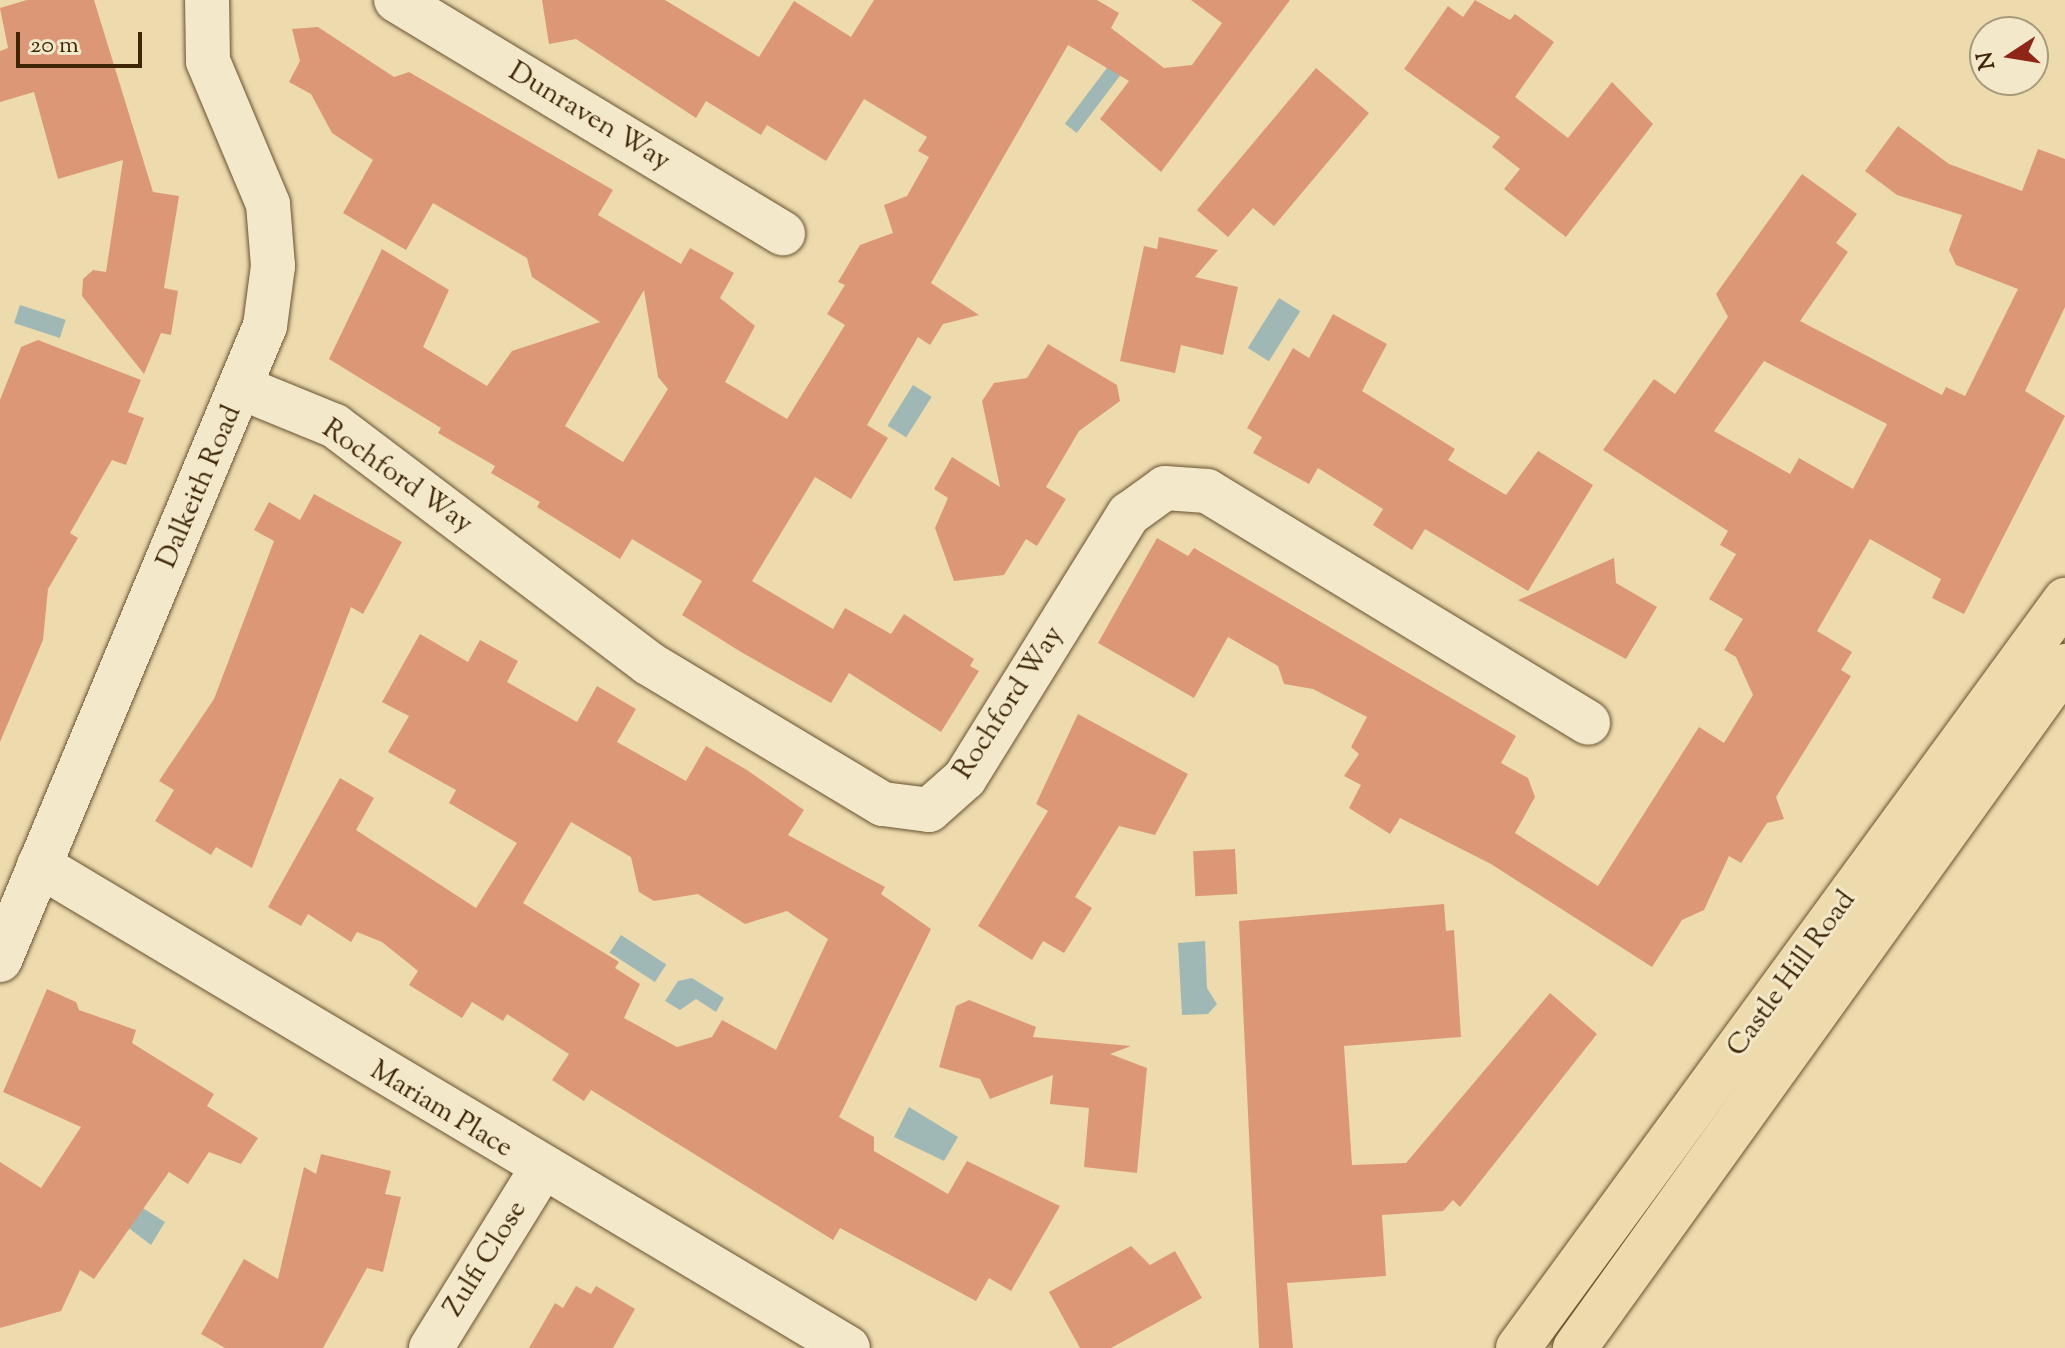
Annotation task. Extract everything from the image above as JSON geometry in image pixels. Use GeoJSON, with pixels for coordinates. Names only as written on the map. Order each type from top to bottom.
{"type":"FeatureCollection","features":[{"type":"Feature","properties":{"kind":"main road","name":"Castle Hill Road"},"geometry":{"type":"LineString","coordinates":[[1518,1348],[2065,600]]}},
{"type":"Feature","properties":{"kind":"main road","name":"Castle Hill Road"},"geometry":{"type":"LineString","coordinates":[[1575,1348],[2065,666]]}},
{"type":"Feature","properties":{"kind":"street","name":"Dalkeith Road"},"geometry":{"type":"LineString","coordinates":[[0,960],[242,388],[265,326],[273,266],[269,219],[250,150],[208,61],[207,0]]}},
{"type":"Feature","properties":{"kind":"street","name":"Dunraven Way"},"geometry":{"type":"LineString","coordinates":[[396,0],[783,233]]}},
{"type":"Feature","properties":{"kind":"street","name":"Rochford Way"},"geometry":{"type":"LineString","coordinates":[[242,388],[335,426],[648,663],[883,804],[929,810],[965,778],[1129,514],[1165,488],[1207,491],[1588,723]]}},
{"type":"Feature","properties":{"kind":"street","name":"Mariam Place"},"geometry":{"type":"LineString","coordinates":[[39,865],[541,1170],[848,1348]]}},
{"type":"Feature","properties":{"kind":"street","name":"Zulfi Close"},"geometry":{"type":"LineString","coordinates":[[431,1348],[541,1170]]}},
{"type":"Feature","properties":{"kind":"water"},"geometry":{"type":"Polygon","coordinates":[[[1122,48],[1134,57],[1077,133],[1065,124],[1122,48]]]}},
{"type":"Feature","properties":{"kind":"water"},"geometry":{"type":"Polygon","coordinates":[[[1279,298],[1300,311],[1269,361],[1248,348],[1279,298]]]}},
{"type":"Feature","properties":{"kind":"water"},"geometry":{"type":"Polygon","coordinates":[[[20,305],[66,320],[60,338],[14,323],[20,305]]]}},
{"type":"Feature","properties":{"kind":"water"},"geometry":{"type":"Polygon","coordinates":[[[913,385],[932,397],[906,437],[888,426],[913,385]]]}},
{"type":"Feature","properties":{"kind":"water"},"geometry":{"type":"Polygon","coordinates":[[[621,935],[666,964],[655,982],[610,953],[621,935]]]}},
{"type":"Feature","properties":{"kind":"water"},"geometry":{"type":"Polygon","coordinates":[[[1205,941],[1207,988],[1217,1004],[1208,1014],[1182,1015],[1178,943],[1205,941]]]}},
{"type":"Feature","properties":{"kind":"water"},"geometry":{"type":"Polygon","coordinates":[[[692,978],[724,998],[716,1012],[696,999],[680,1010],[665,1001],[678,981],[692,978]]]}},
{"type":"Feature","properties":{"kind":"water"},"geometry":{"type":"Polygon","coordinates":[[[909,1107],[958,1137],[944,1161],[894,1137],[909,1107]]]}},
{"type":"Feature","properties":{"kind":"water"},"geometry":{"type":"Polygon","coordinates":[[[125,1197],[165,1222],[151,1245],[113,1216],[125,1197]]]}},
{"type":"Feature","properties":{"kind":"building"},"geometry":{"type":"Polygon","coordinates":[[[27,0],[94,0],[153,192],[179,196],[164,288],[178,291],[171,335],[161,333],[144,374],[82,296],[83,279],[93,270],[106,272],[123,160],[58,179],[34,92],[0,102],[0,51],[8,48],[0,8],[27,0]]]}},
{"type":"Feature","properties":{"kind":"building"},"geometry":{"type":"Polygon","coordinates":[[[542,0],[665,0],[759,57],[794,1],[851,37],[874,0],[1097,0],[1119,13],[1111,28],[1164,68],[1192,65],[1222,23],[1191,0],[1290,0],[1161,172],[1100,119],[1129,81],[1068,45],[931,283],[979,315],[943,324],[930,345],[918,337],[867,425],[888,438],[851,499],[815,477],[752,581],[833,629],[845,608],[891,634],[904,614],[974,659],[970,666],[979,671],[941,732],[849,673],[831,703],[741,652],[682,615],[702,581],[632,539],[620,559],[537,507],[540,502],[491,473],[495,466],[438,433],[441,428],[329,359],[382,249],[449,290],[423,347],[487,386],[512,351],[600,322],[532,277],[527,258],[433,203],[406,250],[343,213],[373,160],[332,133],[311,94],[289,82],[300,61],[292,29],[318,27],[394,77],[409,72],[613,190],[598,215],[681,264],[690,248],[734,273],[720,298],[755,326],[725,382],[787,419],[845,325],[827,314],[845,285],[838,282],[860,245],[893,233],[884,205],[907,196],[929,157],[918,151],[927,137],[864,99],[826,161],[767,125],[761,135],[706,101],[696,118],[576,39],[549,44],[542,0]],[[644,290],[565,426],[623,462],[668,389],[658,377],[644,290]]]}},
{"type":"Feature","properties":{"kind":"building"},"geometry":{"type":"Polygon","coordinates":[[[1475,0],[1510,20],[1515,14],[1554,42],[1515,97],[1568,138],[1612,82],[1653,124],[1566,237],[1504,189],[1520,169],[1492,147],[1500,137],[1404,69],[1448,6],[1463,17],[1475,0]]]}},
{"type":"Feature","properties":{"kind":"building"},"geometry":{"type":"Polygon","coordinates":[[[1316,68],[1369,113],[1274,226],[1253,208],[1228,237],[1197,210],[1316,68]]]}},
{"type":"Feature","properties":{"kind":"building"},"geometry":{"type":"Polygon","coordinates":[[[1898,126],[1949,164],[2022,191],[2038,149],[2065,159],[2065,307],[2025,391],[2065,416],[1964,614],[1932,598],[1941,579],[1870,539],[1817,631],[1852,652],[1841,670],[1851,676],[1776,797],[1784,819],[1767,823],[1741,863],[1729,856],[1704,910],[1682,920],[1652,967],[1491,864],[1400,818],[1390,834],[1349,808],[1361,785],[1344,776],[1359,754],[1351,747],[1367,717],[1313,689],[1284,684],[1278,666],[1228,637],[1194,698],[1098,643],[1157,538],[1188,556],[1194,548],[1516,736],[1501,763],[1528,778],[1535,797],[1515,833],[1598,886],[1699,727],[1724,743],[1753,695],[1736,657],[1724,650],[1743,619],[1709,599],[1736,554],[1720,545],[1728,531],[1603,450],[1654,379],[1675,394],[1728,317],[1716,294],[1802,174],[1857,214],[1836,243],[1848,252],[1800,321],[1942,395],[1946,387],[1965,396],[2018,289],[1956,265],[1949,250],[1962,215],[1897,195],[1865,171],[1898,126]],[[1764,361],[1714,431],[1790,474],[1799,458],[1853,489],[1887,424],[1764,361]]]}},
{"type":"Feature","properties":{"kind":"building"},"geometry":{"type":"Polygon","coordinates":[[[1159,237],[1218,250],[1195,277],[1238,287],[1223,355],[1181,345],[1175,373],[1120,361],[1144,246],[1157,249],[1159,237]]]}},
{"type":"Feature","properties":{"kind":"building"},"geometry":{"type":"Polygon","coordinates":[[[1333,314],[1387,344],[1362,391],[1455,449],[1448,460],[1506,495],[1538,451],[1593,485],[1528,591],[1425,529],[1412,550],[1373,525],[1383,509],[1318,468],[1309,484],[1253,453],[1262,437],[1247,428],[1293,348],[1309,358],[1333,314]]]}},
{"type":"Feature","properties":{"kind":"building"},"geometry":{"type":"Polygon","coordinates":[[[38,340],[141,380],[128,412],[144,418],[126,465],[112,460],[70,533],[78,538],[48,589],[43,640],[0,742],[0,400],[21,347],[38,340]]]}},
{"type":"Feature","properties":{"kind":"building"},"geometry":{"type":"Polygon","coordinates":[[[1048,344],[1117,385],[1120,401],[1079,431],[1046,487],[1066,499],[1037,546],[1026,539],[1004,575],[954,581],[935,528],[948,498],[934,489],[952,457],[1000,487],[982,401],[994,383],[1027,378],[1048,344]]]}},
{"type":"Feature","properties":{"kind":"building"},"geometry":{"type":"Polygon","coordinates":[[[314,494],[402,542],[363,614],[351,607],[252,868],[216,847],[211,855],[155,821],[174,790],[159,781],[214,699],[274,541],[254,530],[269,502],[300,520],[314,494]]]}},
{"type":"Feature","properties":{"kind":"building"},"geometry":{"type":"Polygon","coordinates":[[[1614,558],[1616,583],[1657,607],[1626,659],[1518,600],[1614,558]]]}},
{"type":"Feature","properties":{"kind":"building"},"geometry":{"type":"Polygon","coordinates":[[[420,634],[468,662],[480,640],[518,661],[507,682],[577,722],[597,686],[636,709],[617,742],[686,781],[706,746],[804,810],[788,835],[885,887],[881,894],[931,929],[839,1117],[874,1137],[874,1151],[948,1194],[967,1161],[1060,1206],[1011,1291],[989,1278],[976,1301],[840,1228],[833,1240],[591,1090],[584,1101],[552,1080],[569,1054],[507,1014],[503,1021],[472,1002],[462,1018],[409,985],[418,971],[382,942],[357,932],[351,942],[308,914],[301,926],[268,907],[340,778],[374,798],[356,830],[476,908],[517,843],[449,803],[456,790],[388,752],[409,716],[382,702],[420,634]],[[571,822],[523,903],[619,962],[615,968],[640,984],[624,1018],[677,1047],[712,1037],[722,1020],[776,1050],[828,939],[787,911],[745,924],[698,894],[654,901],[639,892],[631,857],[571,822]]]}},
{"type":"Feature","properties":{"kind":"building"},"geometry":{"type":"Polygon","coordinates":[[[1078,714],[1188,774],[1155,835],[1119,826],[1075,897],[1092,908],[1064,953],[1043,941],[1032,960],[978,926],[1048,811],[1036,804],[1078,714]]]}},
{"type":"Feature","properties":{"kind":"building"},"geometry":{"type":"Polygon","coordinates":[[[1235,849],[1237,894],[1195,896],[1193,851],[1235,849]]]}},
{"type":"Feature","properties":{"kind":"building"},"geometry":{"type":"Polygon","coordinates":[[[1444,904],[1446,931],[1454,930],[1461,1037],[1344,1046],[1352,1165],[1406,1163],[1550,993],[1597,1034],[1460,1207],[1453,1200],[1443,1211],[1382,1215],[1386,1276],[1287,1283],[1293,1348],[1259,1348],[1239,921],[1444,904]]]}},
{"type":"Feature","properties":{"kind":"building"},"geometry":{"type":"Polygon","coordinates":[[[47,989],[76,1002],[79,1010],[136,1030],[132,1043],[214,1094],[207,1106],[258,1138],[241,1164],[209,1152],[188,1184],[169,1172],[94,1279],[80,1270],[61,1311],[0,1328],[0,1162],[41,1188],[81,1127],[3,1092],[47,989]]]}},
{"type":"Feature","properties":{"kind":"building"},"geometry":{"type":"Polygon","coordinates":[[[969,1000],[1036,1027],[1033,1037],[1131,1046],[1110,1054],[1147,1068],[1137,1173],[1084,1167],[1089,1108],[1050,1104],[1053,1075],[990,1099],[980,1079],[939,1067],[956,1006],[969,1000]]]}},
{"type":"Feature","properties":{"kind":"building"},"geometry":{"type":"Polygon","coordinates":[[[321,1154],[391,1171],[385,1194],[401,1197],[383,1272],[367,1268],[323,1348],[225,1348],[201,1334],[244,1259],[278,1279],[304,1167],[316,1174],[321,1154]]]}},
{"type":"Feature","properties":{"kind":"building"},"geometry":{"type":"Polygon","coordinates":[[[1131,1246],[1150,1265],[1175,1251],[1202,1298],[1111,1348],[1080,1348],[1049,1292],[1131,1246]]]}},
{"type":"Feature","properties":{"kind":"building"},"geometry":{"type":"Polygon","coordinates":[[[576,1286],[591,1294],[596,1286],[635,1309],[613,1348],[529,1348],[555,1303],[563,1308],[576,1286]]]}}]}
